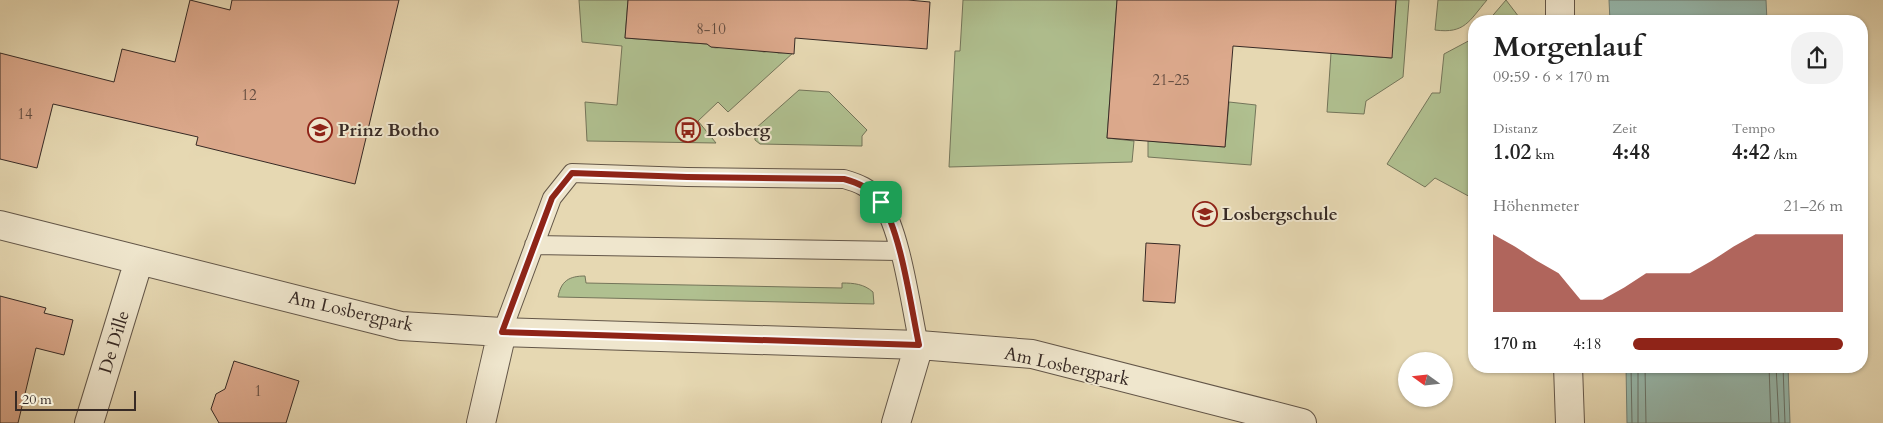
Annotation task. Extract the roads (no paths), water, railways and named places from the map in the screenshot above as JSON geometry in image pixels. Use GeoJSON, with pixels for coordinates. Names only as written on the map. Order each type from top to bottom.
{"type":"FeatureCollection","features":[{"type":"Feature","properties":{"kind":"street"},"geometry":{"type":"LineString","coordinates":[[1560,0],[1560,15]]}},
{"type":"Feature","properties":{"kind":"street","name":"Am Losbergpark"},"geometry":{"type":"LineString","coordinates":[[0,226],[401,326],[502,332],[919,345],[1032,354],[1302,423]]}},
{"type":"Feature","properties":{"kind":"street","name":"De Dille"},"geometry":{"type":"LineString","coordinates":[[89,423],[139,260]]}},
{"type":"Feature","properties":{"kind":"street"},"geometry":{"type":"LineString","coordinates":[[481,423],[502,332]]}},
{"type":"Feature","properties":{"kind":"street"},"geometry":{"type":"LineString","coordinates":[[896,423],[919,345]]}},
{"type":"Feature","properties":{"kind":"street"},"geometry":{"type":"LineString","coordinates":[[1568,373],[1570,423]]}},
{"type":"Feature","properties":{"kind":"lane"},"geometry":{"type":"LineString","coordinates":[[502,332],[552,198],[572,173],[844,179],[862,185],[881,202],[892,226],[919,345]]}},
{"type":"Feature","properties":{"kind":"lane"},"geometry":{"type":"LineString","coordinates":[[534,245],[899,251]]}},
{"type":"Feature","properties":{"kind":"water"},"geometry":{"type":"Polygon","coordinates":[[[1609,0],[1766,0],[1767,15],[1610,15],[1609,0]]]}},
{"type":"Feature","properties":{"kind":"water"},"geometry":{"type":"Polygon","coordinates":[[[1626,373],[1788,373],[1790,423],[1627,423],[1626,373]]]}},
{"type":"Feature","properties":{"kind":"place","name":"Prinz Botho"},"geometry":{"type":"Point","coordinates":[320,130]}},
{"type":"Feature","properties":{"kind":"place","name":"Losberg"},"geometry":{"type":"Point","coordinates":[688,130]}},
{"type":"Feature","properties":{"kind":"place","name":"Losbergschule"},"geometry":{"type":"Point","coordinates":[1205,214]}}]}
